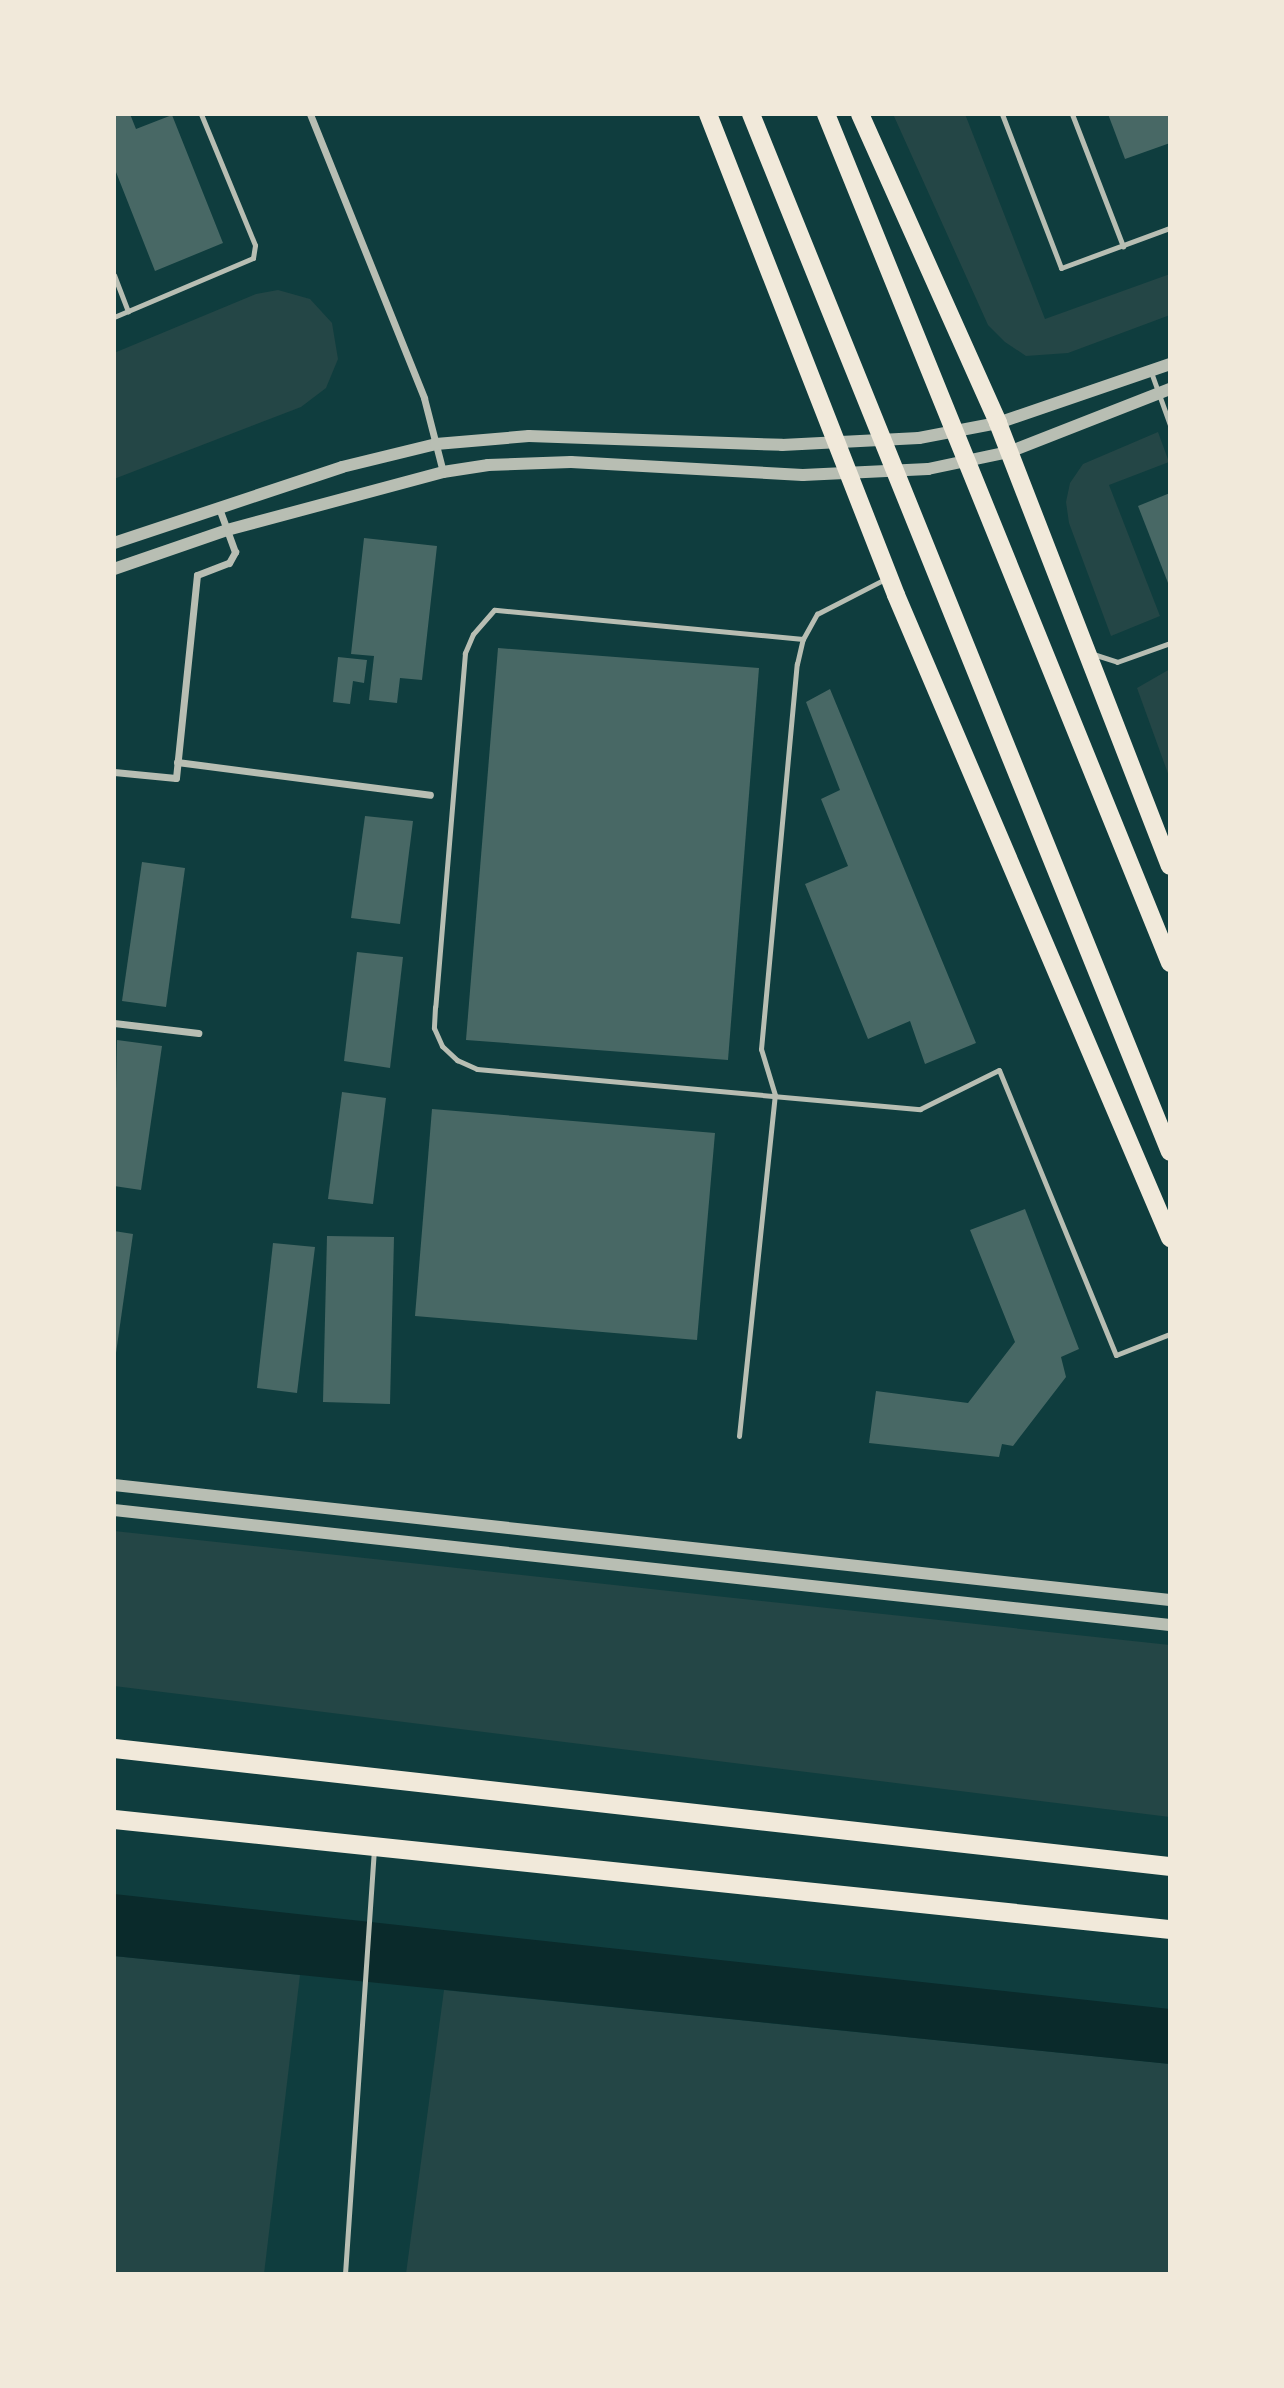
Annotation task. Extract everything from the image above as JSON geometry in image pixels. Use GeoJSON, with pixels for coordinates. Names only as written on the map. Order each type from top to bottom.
{"type":"FeatureCollection","features":[{"type":"Feature","properties":{"kind":"highway"},"geometry":{"type":"LineString","coordinates":[[114,1748],[1170,1866]]}},
{"type":"Feature","properties":{"kind":"highway"},"geometry":{"type":"LineString","coordinates":[[114,1819],[1170,1929]]}},
{"type":"Feature","properties":{"kind":"main road"},"geometry":{"type":"LineString","coordinates":[[708,114],[889,577],[1170,1238]]}},
{"type":"Feature","properties":{"kind":"main road"},"geometry":{"type":"LineString","coordinates":[[751,114],[898,472],[1170,1153]]}},
{"type":"Feature","properties":{"kind":"main road"},"geometry":{"type":"LineString","coordinates":[[826,114],[958,432],[1170,963]]}},
{"type":"Feature","properties":{"kind":"main road"},"geometry":{"type":"LineString","coordinates":[[860,114],[998,423],[1088,649],[1170,866]]}},
{"type":"Feature","properties":{"kind":"street"},"geometry":{"type":"LineString","coordinates":[[310,114],[424,398],[443,472]]}},
{"type":"Feature","properties":{"kind":"street"},"geometry":{"type":"LineString","coordinates":[[114,543],[342,467],[436,444],[529,436],[837,445],[885,442],[958,432],[998,423],[1170,364]]}},
{"type":"Feature","properties":{"kind":"street"},"geometry":{"type":"LineString","coordinates":[[114,569],[227,530],[443,472],[488,465],[572,462],[850,475],[898,472],[968,462],[1009,452],[1164,392]]}},
{"type":"Feature","properties":{"kind":"street"},"geometry":{"type":"LineString","coordinates":[[114,772],[176,778],[197,575],[233,559],[219,508]]}},
{"type":"Feature","properties":{"kind":"street"},"geometry":{"type":"LineString","coordinates":[[177,762],[430,795]]}},
{"type":"Feature","properties":{"kind":"street"},"geometry":{"type":"LineString","coordinates":[[114,1023],[198,1033]]}},
{"type":"Feature","properties":{"kind":"street"},"geometry":{"type":"LineString","coordinates":[[114,1485],[1170,1600]]}},
{"type":"Feature","properties":{"kind":"street"},"geometry":{"type":"LineString","coordinates":[[114,1510],[1170,1625]]}},
{"type":"Feature","properties":{"kind":"lane"},"geometry":{"type":"LineString","coordinates":[[114,317],[248,261],[255,252],[201,114]]}},
{"type":"Feature","properties":{"kind":"lane"},"geometry":{"type":"LineString","coordinates":[[1002,114],[1061,268],[1170,228]]}},
{"type":"Feature","properties":{"kind":"lane"},"geometry":{"type":"LineString","coordinates":[[1072,114],[1123,246]]}},
{"type":"Feature","properties":{"kind":"lane"},"geometry":{"type":"LineString","coordinates":[[114,275],[128,311]]}},
{"type":"Feature","properties":{"kind":"lane"},"geometry":{"type":"LineString","coordinates":[[1151,372],[1164,392],[1170,425]]}},
{"type":"Feature","properties":{"kind":"lane"},"geometry":{"type":"LineString","coordinates":[[739,1436],[775,1095],[761,1049],[797,664],[803,639],[817,614],[889,577]]}},
{"type":"Feature","properties":{"kind":"lane"},"geometry":{"type":"LineString","coordinates":[[803,639],[494,610],[473,634],[465,653],[435,1007],[434,1028],[442,1046],[457,1060],[477,1069],[920,1109],[999,1070],[1116,1355],[1170,1334]]}},
{"type":"Feature","properties":{"kind":"lane"},"geometry":{"type":"LineString","coordinates":[[1088,649],[1117,662],[1170,643]]}},
{"type":"Feature","properties":{"kind":"lane"},"geometry":{"type":"LineString","coordinates":[[345,2274],[375,1845]]}},
{"type":"Feature","properties":{"kind":"shaded area"},"geometry":{"type":"Polygon","coordinates":[[[893,114],[965,114],[1045,319],[1170,274],[1170,315],[1068,353],[1026,356],[1005,342],[988,325],[893,114]]]}},
{"type":"Feature","properties":{"kind":"shaded area"},"geometry":{"type":"Polygon","coordinates":[[[278,290],[310,299],[332,323],[338,359],[326,388],[301,407],[114,479],[114,353],[256,294],[278,290]]]}},
{"type":"Feature","properties":{"kind":"shaded area"},"geometry":{"type":"Polygon","coordinates":[[[1158,432],[1169,462],[1109,485],[1160,616],[1111,636],[1069,523],[1066,502],[1070,483],[1083,464],[1158,432]]]}},
{"type":"Feature","properties":{"kind":"shaded area"},"geometry":{"type":"Polygon","coordinates":[[[1170,669],[1170,779],[1137,688],[1170,669]]]}},
{"type":"Feature","properties":{"kind":"shaded area"},"geometry":{"type":"Polygon","coordinates":[[[114,1531],[1170,1645],[1170,1817],[114,1686],[114,1531]]]}},
{"type":"Feature","properties":{"kind":"shaded area"},"geometry":{"type":"Polygon","coordinates":[[[114,1894],[1170,2009],[1170,2064],[114,1956],[114,1894]]]}},
{"type":"Feature","properties":{"kind":"shaded area"},"geometry":{"type":"Polygon","coordinates":[[[114,1956],[300,1975],[264,2274],[114,2274],[114,1956]]]}},
{"type":"Feature","properties":{"kind":"shaded area"},"geometry":{"type":"Polygon","coordinates":[[[444,1990],[1170,2064],[1170,2274],[406,2274],[444,1990]]]}},
{"type":"Feature","properties":{"kind":"building"},"geometry":{"type":"Polygon","coordinates":[[[114,114],[130,114],[136,129],[172,115],[223,243],[155,271],[114,167],[114,114]]]}},
{"type":"Feature","properties":{"kind":"building"},"geometry":{"type":"Polygon","coordinates":[[[1108,114],[1170,114],[1170,143],[1125,159],[1108,114]]]}},
{"type":"Feature","properties":{"kind":"building"},"geometry":{"type":"Polygon","coordinates":[[[1170,493],[1170,588],[1138,506],[1170,493]]]}},
{"type":"Feature","properties":{"kind":"building"},"geometry":{"type":"Polygon","coordinates":[[[364,538],[437,546],[422,680],[400,678],[397,703],[369,700],[374,656],[351,654],[364,538]]]}},
{"type":"Feature","properties":{"kind":"building"},"geometry":{"type":"Polygon","coordinates":[[[498,648],[759,668],[728,1060],[466,1040],[498,648]]]}},
{"type":"Feature","properties":{"kind":"building"},"geometry":{"type":"Polygon","coordinates":[[[338,657],[367,660],[364,683],[353,681],[350,704],[333,702],[338,657]]]}},
{"type":"Feature","properties":{"kind":"building"},"geometry":{"type":"Polygon","coordinates":[[[830,689],[976,1043],[925,1064],[910,1021],[868,1039],[805,884],[848,866],[821,799],[840,790],[806,702],[830,689]]]}},
{"type":"Feature","properties":{"kind":"building"},"geometry":{"type":"Polygon","coordinates":[[[365,816],[413,821],[400,924],[351,918],[365,816]]]}},
{"type":"Feature","properties":{"kind":"building"},"geometry":{"type":"Polygon","coordinates":[[[142,862],[185,868],[166,1007],[122,1001],[142,862]]]}},
{"type":"Feature","properties":{"kind":"building"},"geometry":{"type":"Polygon","coordinates":[[[357,952],[403,957],[390,1068],[344,1061],[357,952]]]}},
{"type":"Feature","properties":{"kind":"building"},"geometry":{"type":"Polygon","coordinates":[[[117,1040],[162,1046],[141,1190],[114,1186],[117,1040]]]}},
{"type":"Feature","properties":{"kind":"building"},"geometry":{"type":"Polygon","coordinates":[[[342,1092],[386,1098],[373,1204],[328,1199],[342,1092]]]}},
{"type":"Feature","properties":{"kind":"building"},"geometry":{"type":"Polygon","coordinates":[[[432,1109],[715,1133],[697,1340],[415,1316],[432,1109]]]}},
{"type":"Feature","properties":{"kind":"building"},"geometry":{"type":"Polygon","coordinates":[[[1025,1209],[1079,1349],[1061,1357],[1066,1377],[1013,1446],[1002,1444],[999,1457],[869,1443],[876,1391],[968,1403],[1015,1342],[970,1230],[1025,1209]]]}},
{"type":"Feature","properties":{"kind":"building"},"geometry":{"type":"Polygon","coordinates":[[[114,1231],[133,1234],[115,1360],[114,1360],[114,1231]]]}},
{"type":"Feature","properties":{"kind":"building"},"geometry":{"type":"Polygon","coordinates":[[[327,1236],[394,1237],[390,1404],[323,1402],[327,1236]]]}},
{"type":"Feature","properties":{"kind":"building"},"geometry":{"type":"Polygon","coordinates":[[[273,1243],[315,1247],[297,1393],[257,1388],[273,1243]]]}}]}
